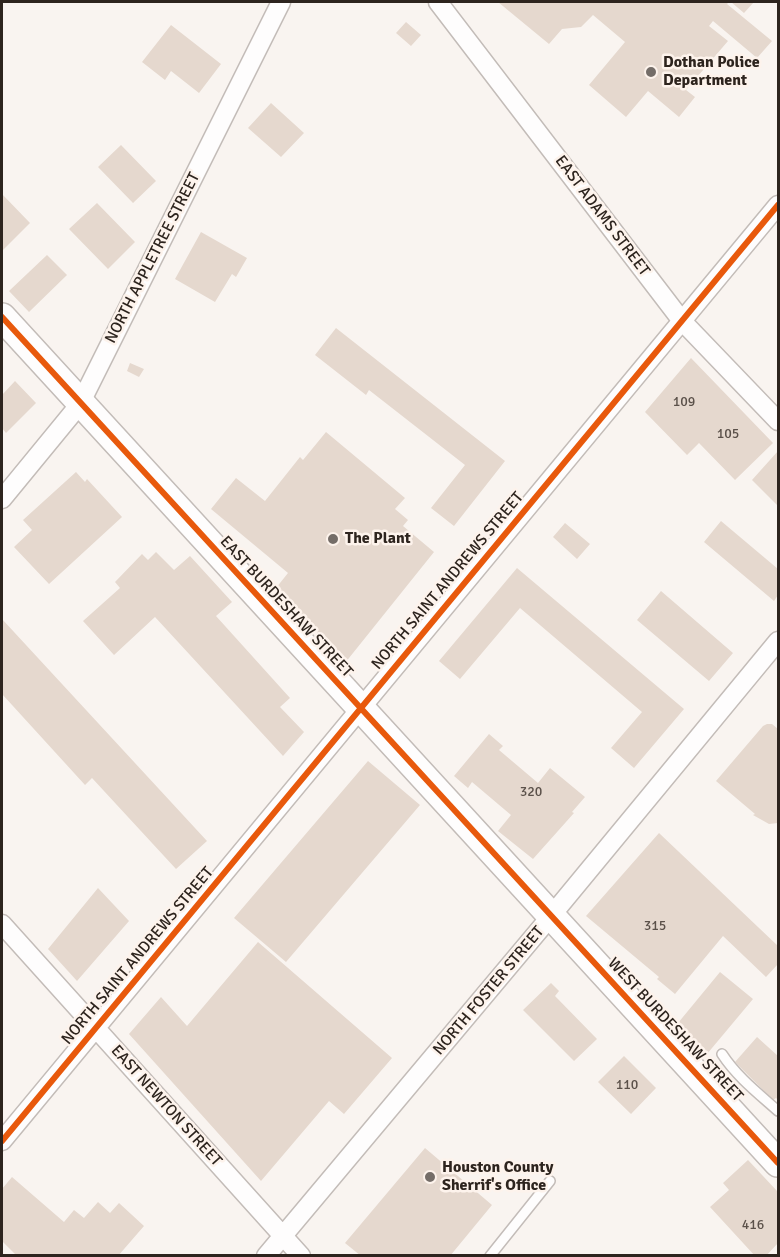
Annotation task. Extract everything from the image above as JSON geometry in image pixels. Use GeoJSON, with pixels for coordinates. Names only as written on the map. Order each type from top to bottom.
{"type":"FeatureCollection","features":[{"type":"Feature","properties":{"kind":"street","name":"NORTH APPLETREE STREET"},"geometry":{"type":"LineString","coordinates":[[2,499],[80,404],[281,2]]}},
{"type":"Feature","properties":{"kind":"street","name":"EAST ADAMS STREET"},"geometry":{"type":"LineString","coordinates":[[438,2],[682,321],[778,421]]}},
{"type":"Feature","properties":{"kind":"street","name":"NORTH SAINT ANDREWS STREET"},"geometry":{"type":"LineString","coordinates":[[2,1141],[778,206]]}},
{"type":"Feature","properties":{"kind":"street","name":"EAST BURDESHAW STREET"},"geometry":{"type":"LineString","coordinates":[[2,317],[551,916]]}},
{"type":"Feature","properties":{"kind":"street","name":"NORTH FOSTER STREET"},"geometry":{"type":"LineString","coordinates":[[266,1256],[778,641]]}},
{"type":"Feature","properties":{"kind":"street","name":"WEST BURDESHAW STREET"},"geometry":{"type":"LineString","coordinates":[[551,916],[778,1163]]}},
{"type":"Feature","properties":{"kind":"street","name":"EAST NEWTON STREET"},"geometry":{"type":"LineString","coordinates":[[2,924],[301,1256]]}},
{"type":"Feature","properties":{"kind":"lane"},"geometry":{"type":"LineString","coordinates":[[722,1054],[748,1085],[778,1111]]}},
{"type":"Feature","properties":{"kind":"lane"},"geometry":{"type":"LineString","coordinates":[[490,1256],[550,1181]]}},
{"type":"Feature","properties":{"kind":"building","name":"Dothan Police Department"},"geometry":{"type":"Polygon","coordinates":[[[498,2],[729,2],[727,4],[772,41],[757,58],[713,21],[709,26],[728,41],[686,90],[695,97],[679,117],[648,91],[626,117],[589,85],[625,42],[593,15],[581,27],[562,29],[549,44],[498,2]]]}},
{"type":"Feature","properties":{"kind":"building","name":"Dothan Police Department"},"geometry":{"type":"Polygon","coordinates":[[[731,2],[754,2],[744,13],[731,2]]]}},
{"type":"Feature","properties":{"kind":"building"},"geometry":{"type":"Polygon","coordinates":[[[406,22],[421,35],[411,46],[396,33],[406,22]]]}},
{"type":"Feature","properties":{"kind":"building"},"geometry":{"type":"Polygon","coordinates":[[[171,25],[221,64],[199,93],[171,71],[165,80],[142,62],[171,25]]]}},
{"type":"Feature","properties":{"kind":"building"},"geometry":{"type":"Polygon","coordinates":[[[271,103],[304,133],[281,157],[248,128],[271,103]]]}},
{"type":"Feature","properties":{"kind":"building"},"geometry":{"type":"Polygon","coordinates":[[[121,145],[156,181],[133,203],[98,167],[121,145]]]}},
{"type":"Feature","properties":{"kind":"building"},"geometry":{"type":"Polygon","coordinates":[[[2,194],[30,223],[2,251],[2,194]]]}},
{"type":"Feature","properties":{"kind":"building"},"geometry":{"type":"Polygon","coordinates":[[[97,203],[135,242],[108,269],[69,229],[97,203]]]}},
{"type":"Feature","properties":{"kind":"building"},"geometry":{"type":"Polygon","coordinates":[[[201,232],[247,258],[236,277],[232,274],[215,302],[175,279],[201,232]]]}},
{"type":"Feature","properties":{"kind":"building"},"geometry":{"type":"Polygon","coordinates":[[[47,255],[67,275],[29,312],[9,291],[47,255]]]}},
{"type":"Feature","properties":{"kind":"building"},"geometry":{"type":"Polygon","coordinates":[[[336,328],[505,461],[454,526],[431,508],[465,465],[369,390],[366,395],[315,355],[336,328]]]}},
{"type":"Feature","properties":{"kind":"building"},"geometry":{"type":"Polygon","coordinates":[[[691,358],[773,443],[735,480],[699,443],[687,455],[645,412],[691,358]]]}},
{"type":"Feature","properties":{"kind":"building"},"geometry":{"type":"Polygon","coordinates":[[[130,363],[144,369],[139,377],[127,371],[130,363]]]}},
{"type":"Feature","properties":{"kind":"building"},"geometry":{"type":"Polygon","coordinates":[[[15,381],[36,403],[6,433],[2,428],[2,395],[15,381]]]}},
{"type":"Feature","properties":{"kind":"building","name":"The Plant"},"geometry":{"type":"Polygon","coordinates":[[[326,432],[405,498],[395,509],[408,520],[403,526],[434,552],[345,663],[276,588],[288,573],[211,509],[236,478],[265,501],[300,457],[303,460],[326,432]]]}},
{"type":"Feature","properties":{"kind":"building"},"geometry":{"type":"Polygon","coordinates":[[[778,451],[778,506],[752,480],[778,451]]]}},
{"type":"Feature","properties":{"kind":"building"},"geometry":{"type":"Polygon","coordinates":[[[76,472],[85,482],[87,479],[122,517],[49,584],[14,547],[32,530],[23,520],[76,472]]]}},
{"type":"Feature","properties":{"kind":"building"},"geometry":{"type":"Polygon","coordinates":[[[721,521],[778,569],[778,595],[774,601],[704,542],[721,521]]]}},
{"type":"Feature","properties":{"kind":"building"},"geometry":{"type":"Polygon","coordinates":[[[565,523],[590,544],[577,559],[553,537],[565,523]]]}},
{"type":"Feature","properties":{"kind":"building"},"geometry":{"type":"Polygon","coordinates":[[[156,552],[174,570],[190,556],[232,602],[216,616],[290,698],[280,707],[304,732],[283,756],[155,617],[114,655],[83,621],[120,588],[115,582],[142,554],[148,560],[156,552]]]}},
{"type":"Feature","properties":{"kind":"building"},"geometry":{"type":"Polygon","coordinates":[[[517,568],[684,709],[634,768],[611,748],[642,712],[520,608],[460,679],[439,661],[517,568]]]}},
{"type":"Feature","properties":{"kind":"building"},"geometry":{"type":"Polygon","coordinates":[[[661,591],[733,653],[709,681],[637,620],[661,591]]]}},
{"type":"Feature","properties":{"kind":"building"},"geometry":{"type":"Polygon","coordinates":[[[2,619],[207,841],[176,869],[92,778],[85,785],[2,694],[2,619]]]}},
{"type":"Feature","properties":{"kind":"building"},"geometry":{"type":"Polygon","coordinates":[[[767,724],[772,724],[778,729],[778,823],[769,824],[753,815],[755,814],[716,781],[767,724]]]}},
{"type":"Feature","properties":{"kind":"building"},"geometry":{"type":"Polygon","coordinates":[[[489,734],[503,746],[499,750],[538,783],[550,768],[585,797],[572,812],[574,813],[533,859],[498,831],[511,815],[472,782],[468,788],[454,776],[489,734]]]}},
{"type":"Feature","properties":{"kind":"building"},"geometry":{"type":"Polygon","coordinates":[[[368,761],[420,805],[286,962],[234,918],[368,761]]]}},
{"type":"Feature","properties":{"kind":"building"},"geometry":{"type":"Polygon","coordinates":[[[659,833],[778,946],[778,964],[766,977],[723,936],[675,994],[657,979],[659,977],[586,916],[659,833]]]}},
{"type":"Feature","properties":{"kind":"building"},"geometry":{"type":"Polygon","coordinates":[[[98,888],[129,921],[77,981],[48,949],[98,888]]]}},
{"type":"Feature","properties":{"kind":"building"},"geometry":{"type":"Polygon","coordinates":[[[258,942],[392,1058],[344,1114],[329,1101],[261,1181],[129,1034],[161,997],[187,1026],[258,942]]]}},
{"type":"Feature","properties":{"kind":"building"},"geometry":{"type":"Polygon","coordinates":[[[720,972],[753,999],[707,1054],[678,1023],[720,972]]]}},
{"type":"Feature","properties":{"kind":"building"},"geometry":{"type":"Polygon","coordinates":[[[551,983],[559,991],[555,996],[597,1039],[574,1061],[523,1010],[551,983]]]}},
{"type":"Feature","properties":{"kind":"building"},"geometry":{"type":"Polygon","coordinates":[[[757,1037],[778,1056],[778,1100],[776,1098],[773,1100],[735,1062],[757,1037]]]}},
{"type":"Feature","properties":{"kind":"building"},"geometry":{"type":"Polygon","coordinates":[[[624,1056],[656,1088],[631,1114],[598,1082],[624,1056]]]}},
{"type":"Feature","properties":{"kind":"building","name":"Houston County Sherrif's Office"},"geometry":{"type":"Polygon","coordinates":[[[425,1148],[492,1205],[450,1256],[361,1256],[345,1243],[425,1148]]]}},
{"type":"Feature","properties":{"kind":"building"},"geometry":{"type":"Polygon","coordinates":[[[748,1160],[778,1192],[778,1243],[766,1256],[755,1256],[710,1207],[729,1190],[723,1183],[748,1160]]]}},
{"type":"Feature","properties":{"kind":"building"},"geometry":{"type":"Polygon","coordinates":[[[12,1177],[64,1222],[74,1210],[84,1218],[98,1202],[110,1213],[119,1203],[144,1226],[118,1256],[17,1256],[2,1241],[2,1189],[12,1177]]]}},
{"type":"Feature","properties":{"kind":"cycle path"},"geometry":{"type":"LineString","coordinates":[[2,1141],[778,205]]}},
{"type":"Feature","properties":{"kind":"cycle path"},"geometry":{"type":"LineString","coordinates":[[2,317],[778,1163]]}},
{"type":"Feature","properties":{"kind":"place","name":"Dothan Police Department"},"geometry":{"type":"Point","coordinates":[651,72]}},
{"type":"Feature","properties":{"kind":"place","name":"The Plant"},"geometry":{"type":"Point","coordinates":[333,539]}},
{"type":"Feature","properties":{"kind":"place","name":"Houston County Sherrif's Office"},"geometry":{"type":"Point","coordinates":[430,1177]}}]}
